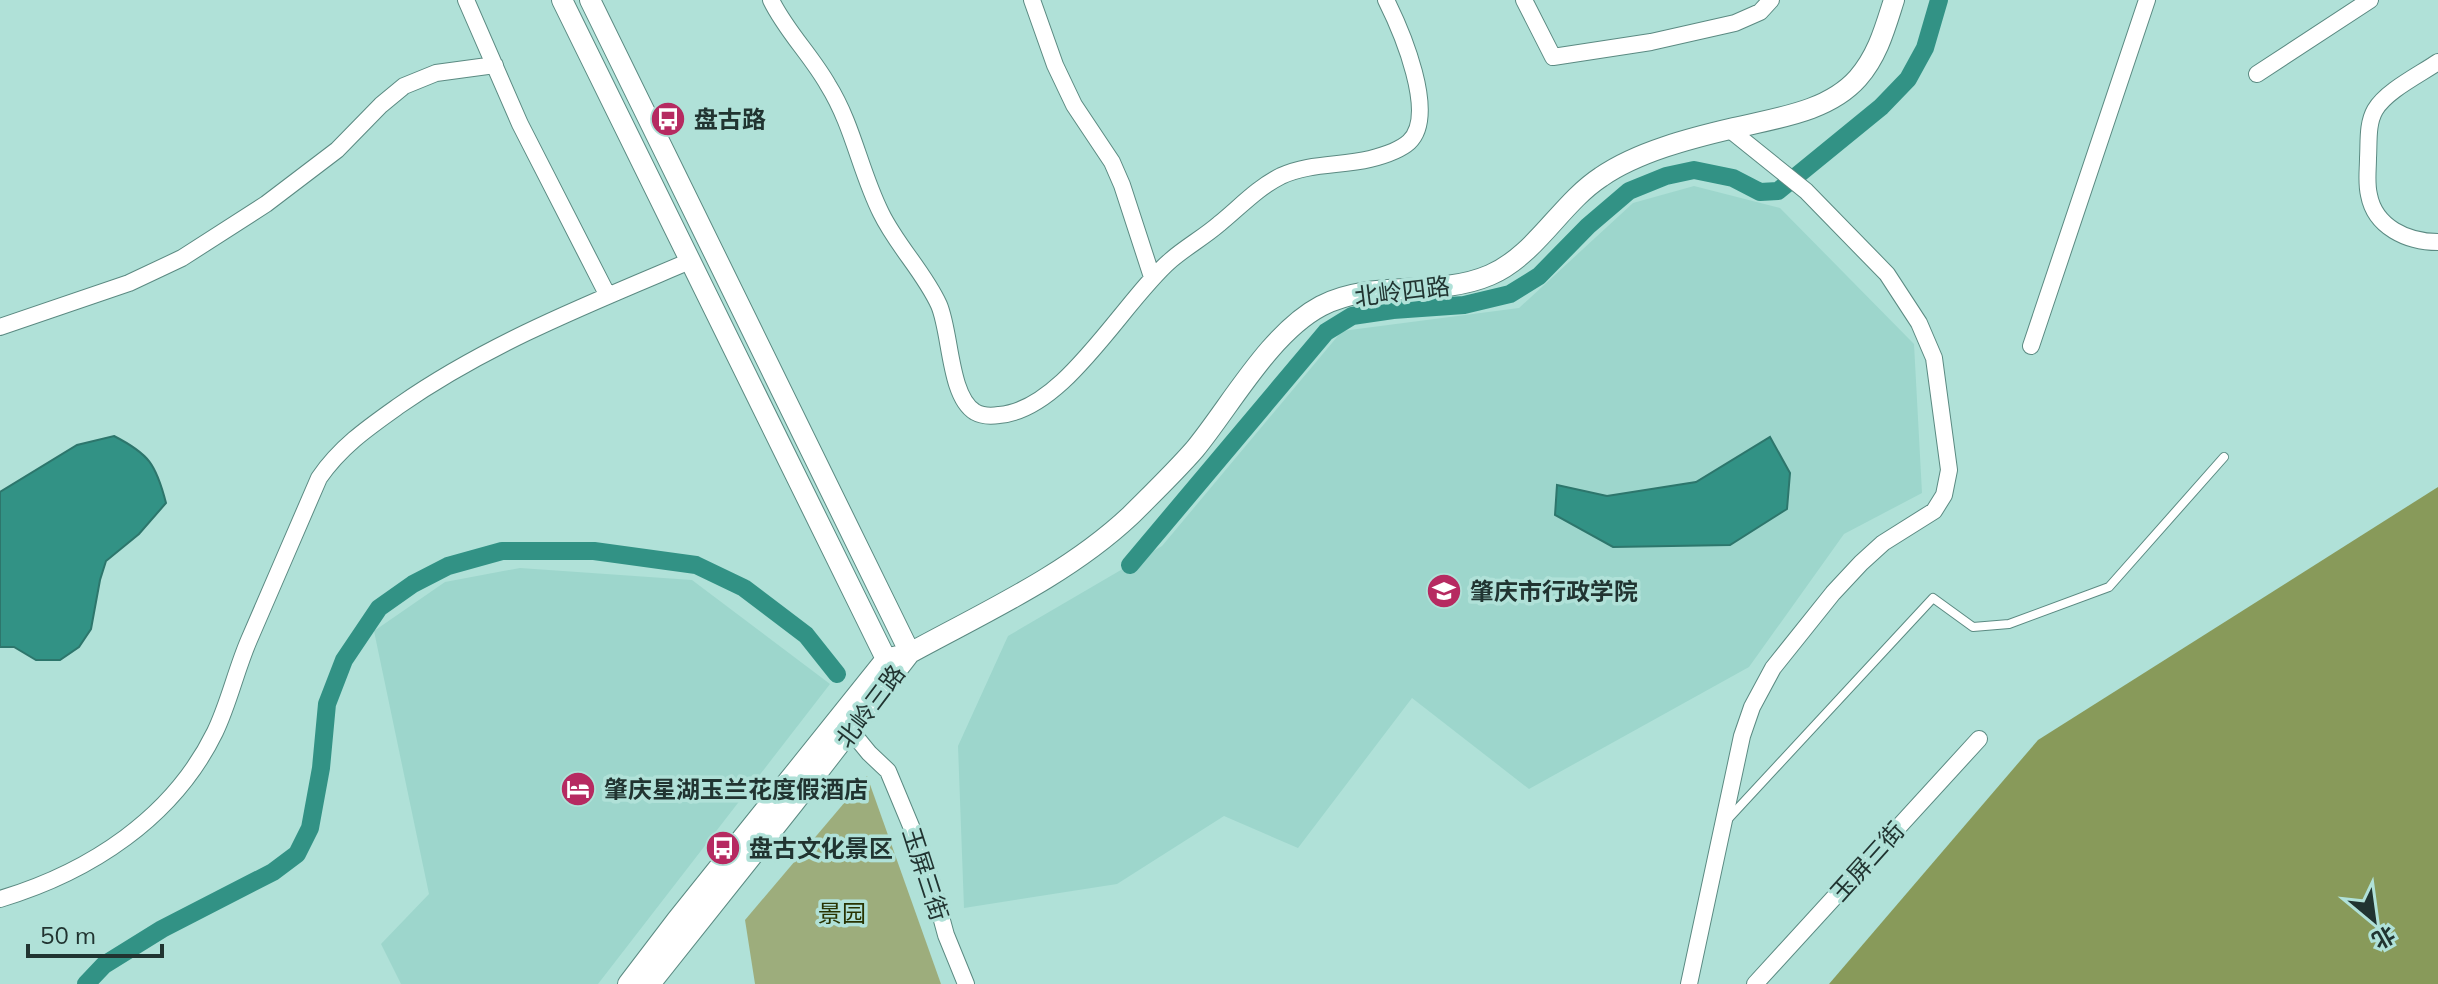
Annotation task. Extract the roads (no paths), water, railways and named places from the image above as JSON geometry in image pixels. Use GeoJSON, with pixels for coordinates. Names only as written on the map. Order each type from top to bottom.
{"type":"FeatureCollection","features":[{"type":"Feature","properties":{"kind":"street"},"geometry":{"type":"LineString","coordinates":[[466,0],[520,124],[608,296]]}},
{"type":"Feature","properties":{"kind":"street"},"geometry":{"type":"LineString","coordinates":[[886,659],[565,7],[592,0],[910,653]]}},
{"type":"Feature","properties":{"kind":"street"},"geometry":{"type":"LineString","coordinates":[[771,0],[782,21],[815,64],[846,118],[880,212],[938,304],[957,385],[976,413],[990,416],[1028,407],[1044,397],[1067,377],[1152,277],[1219,225],[1261,187],[1307,167],[1371,159],[1409,142],[1418,128],[1420,110],[1416,81],[1395,17],[1386,0]]}},
{"type":"Feature","properties":{"kind":"street"},"geometry":{"type":"LineString","coordinates":[[1032,0],[1055,65],[1074,105],[1112,162],[1122,185],[1152,277]]}},
{"type":"Feature","properties":{"kind":"street"},"geometry":{"type":"LineString","coordinates":[[1524,0],[1553,57],[1651,42],[1735,23],[1760,12],[1771,0]]}},
{"type":"Feature","properties":{"kind":"street","name":"北岭四路"},"geometry":{"type":"LineString","coordinates":[[886,659],[910,653],[1073,563],[1128,517],[1193,451],[1263,360],[1295,324],[1321,306],[1353,294],[1461,284],[1492,274],[1523,254],[1570,202],[1601,176],[1641,155],[1824,103],[1856,80],[1882,40],[1894,0]]}},
{"type":"Feature","properties":{"kind":"street"},"geometry":{"type":"LineString","coordinates":[[2031,346],[2147,0]]}},
{"type":"Feature","properties":{"kind":"street"},"geometry":{"type":"LineString","coordinates":[[2257,74],[2370,0]]}},
{"type":"Feature","properties":{"kind":"street"},"geometry":{"type":"LineString","coordinates":[[2438,62],[2383,99],[2373,112],[2369,131],[2368,193],[2375,213],[2389,229],[2427,242],[2438,242]]}},
{"type":"Feature","properties":{"kind":"street"},"geometry":{"type":"LineString","coordinates":[[0,327],[129,283],[182,258],[266,204],[337,150],[404,86],[436,73],[495,65]]}},
{"type":"Feature","properties":{"kind":"street"},"geometry":{"type":"LineString","coordinates":[[1689,984],[1742,736],[1752,707],[1773,668],[1833,593],[1883,543],[1934,511],[1944,495],[1949,470],[1934,358],[1919,323],[1887,274],[1806,191],[1729,129]]}},
{"type":"Feature","properties":{"kind":"street"},"geometry":{"type":"LineString","coordinates":[[0,899],[72,872],[111,848],[152,818],[183,783],[215,732],[248,643],[319,478],[335,455],[419,392],[488,352],[690,261]]}},
{"type":"Feature","properties":{"kind":"street"},"geometry":{"type":"LineString","coordinates":[[741,365],[764,354]]}},
{"type":"Feature","properties":{"kind":"street","name":"北岭三路"},"geometry":{"type":"LineString","coordinates":[[650,984],[910,653]]}},
{"type":"Feature","properties":{"kind":"street","name":"北岭三路"},"geometry":{"type":"LineString","coordinates":[[628,984],[886,659]]}},
{"type":"Feature","properties":{"kind":"street","name":"玉屏三街"},"geometry":{"type":"LineString","coordinates":[[851,731],[888,771],[931,880],[946,935],[966,984]]}},
{"type":"Feature","properties":{"kind":"street","name":"玉屏三街"},"geometry":{"type":"LineString","coordinates":[[1755,984],[1979,739]]}},
{"type":"Feature","properties":{"kind":"lane"},"geometry":{"type":"LineString","coordinates":[[1723,824],[1933,598],[1973,627],[2009,624],[2109,587],[2224,457]]}},
{"type":"Feature","properties":{"kind":"waterway"},"geometry":{"type":"LineString","coordinates":[[1130,565],[1326,332],[1352,316],[1464,305],[1510,294],[1539,276],[1588,226],[1629,191],[1666,176],[1694,170],[1733,178],[1760,192],[1778,191],[1881,107],[1908,79],[1925,48],[1939,0]]}},
{"type":"Feature","properties":{"kind":"waterway"},"geometry":{"type":"LineString","coordinates":[[86,984],[104,965],[162,929],[273,872],[297,854],[310,828],[321,768],[327,704],[344,660],[379,608],[413,584],[448,566],[502,551],[594,551],[696,565],[744,588],[806,635],[837,674]]}},
{"type":"Feature","properties":{"kind":"place","name":"盘古路"},"geometry":{"type":"Point","coordinates":[668,119]}},
{"type":"Feature","properties":{"kind":"place","name":"肇庆市行政学院"},"geometry":{"type":"Point","coordinates":[1444,591]}},
{"type":"Feature","properties":{"kind":"place","name":"肇庆星湖玉兰花度假酒店"},"geometry":{"type":"Point","coordinates":[578,789]}},
{"type":"Feature","properties":{"kind":"place","name":"盘古文化景区"},"geometry":{"type":"Point","coordinates":[723,848]}},
{"type":"Feature","properties":{"kind":"park label","name":"景园"},"geometry":{"type":"Point","coordinates":[842,913]}}]}
